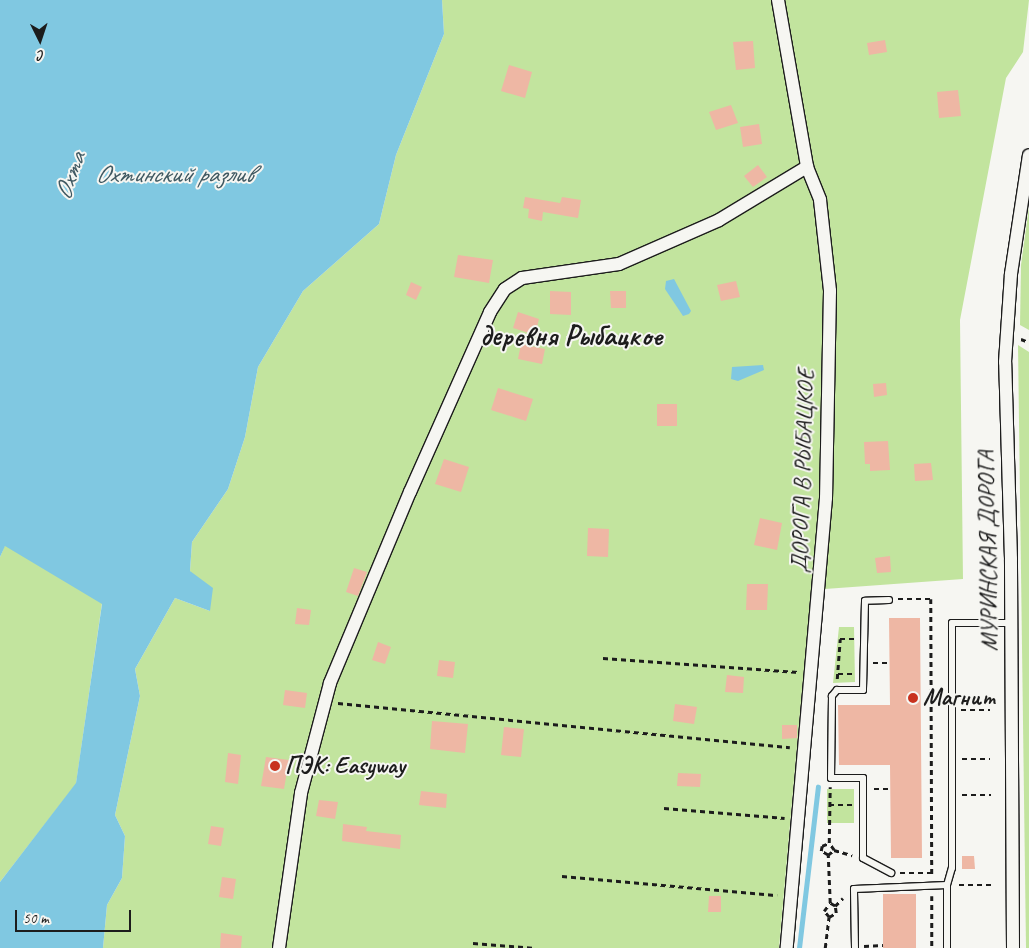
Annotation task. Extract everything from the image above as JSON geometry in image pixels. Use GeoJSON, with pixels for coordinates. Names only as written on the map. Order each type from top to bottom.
{"type":"FeatureCollection","features":[{"type":"Feature","properties":{"kind":"street","name":"ДОРОГА В РЫБАЦКОЕ"},"geometry":{"type":"LineString","coordinates":[[778,0],[807,167],[820,200],[830,291],[826,498],[812,673],[786,948]]}},
{"type":"Feature","properties":{"kind":"street","name":"МУРИНСКАЯ ДОРОГА"},"geometry":{"type":"LineString","coordinates":[[1013,948],[1011,623],[1005,362],[1011,274],[1029,155]]}},
{"type":"Feature","properties":{"kind":"street"},"geometry":{"type":"LineString","coordinates":[[279,948],[302,793],[330,683],[410,492],[490,312],[505,289],[522,278],[619,264],[718,220],[807,167]]}},
{"type":"Feature","properties":{"kind":"lane"},"geometry":{"type":"LineString","coordinates":[[889,600],[865,601],[863,690],[837,690],[832,696],[831,778],[862,778],[863,858],[891,874]]}},
{"type":"Feature","properties":{"kind":"lane"},"geometry":{"type":"LineString","coordinates":[[947,948],[947,885],[952,868],[952,623],[1011,623]]}},
{"type":"Feature","properties":{"kind":"lane"},"geometry":{"type":"LineString","coordinates":[[855,947],[854,888],[947,885]]}},
{"type":"Feature","properties":{"kind":"path"},"geometry":{"type":"LineString","coordinates":[[1017,337],[1029,342]]}},
{"type":"Feature","properties":{"kind":"path"},"geometry":{"type":"LineString","coordinates":[[889,600],[931,599],[932,948]]}},
{"type":"Feature","properties":{"kind":"path"},"geometry":{"type":"LineString","coordinates":[[837,690],[840,639],[864,639]]}},
{"type":"Feature","properties":{"kind":"path"},"geometry":{"type":"LineString","coordinates":[[603,658],[812,673]]}},
{"type":"Feature","properties":{"kind":"path"},"geometry":{"type":"LineString","coordinates":[[864,663],[890,662]]}},
{"type":"Feature","properties":{"kind":"path"},"geometry":{"type":"LineString","coordinates":[[838,674],[864,674]]}},
{"type":"Feature","properties":{"kind":"path"},"geometry":{"type":"LineString","coordinates":[[326,702],[805,749]]}},
{"type":"Feature","properties":{"kind":"path"},"geometry":{"type":"LineString","coordinates":[[831,778],[829,842],[834,850],[863,858]]}},
{"type":"Feature","properties":{"kind":"path"},"geometry":{"type":"LineString","coordinates":[[863,790],[890,789]]}},
{"type":"Feature","properties":{"kind":"path"},"geometry":{"type":"LineString","coordinates":[[829,805],[863,804]]}},
{"type":"Feature","properties":{"kind":"path"},"geometry":{"type":"LineString","coordinates":[[664,808],[798,819]]}},
{"type":"Feature","properties":{"kind":"path"},"geometry":{"type":"LineString","coordinates":[[828,855],[821,851],[822,846],[829,842]]}},
{"type":"Feature","properties":{"kind":"path"},"geometry":{"type":"LineString","coordinates":[[828,855],[834,850]]}},
{"type":"Feature","properties":{"kind":"path"},"geometry":{"type":"LineString","coordinates":[[825,948],[829,917],[824,911],[830,903],[828,855]]}},
{"type":"Feature","properties":{"kind":"path"},"geometry":{"type":"LineString","coordinates":[[891,874],[932,873]]}},
{"type":"Feature","properties":{"kind":"path"},"geometry":{"type":"LineString","coordinates":[[562,876],[791,896]]}},
{"type":"Feature","properties":{"kind":"path"},"geometry":{"type":"LineString","coordinates":[[947,885],[992,885]]}},
{"type":"Feature","properties":{"kind":"path"},"geometry":{"type":"LineString","coordinates":[[835,906],[854,888]]}},
{"type":"Feature","properties":{"kind":"path"},"geometry":{"type":"LineString","coordinates":[[830,903],[835,906]]}},
{"type":"Feature","properties":{"kind":"path"},"geometry":{"type":"LineString","coordinates":[[829,917],[836,913],[835,906]]}},
{"type":"Feature","properties":{"kind":"path"},"geometry":{"type":"LineString","coordinates":[[473,943],[536,948]]}},
{"type":"Feature","properties":{"kind":"path"},"geometry":{"type":"LineString","coordinates":[[855,947],[883,945]]}},
{"type":"Feature","properties":{"kind":"green space"},"geometry":{"type":"Polygon","coordinates":[[[442,0],[1029,0],[1023,52],[1006,78],[960,320],[963,579],[811,590],[779,948],[103,948],[107,905],[122,878],[125,836],[115,815],[140,696],[135,669],[175,598],[210,611],[190,571],[192,542],[228,489],[245,437],[258,367],[303,291],[379,224],[396,155],[444,34],[442,0]]]}},
{"type":"Feature","properties":{"kind":"green space"},"geometry":{"type":"Polygon","coordinates":[[[1029,207],[1029,330],[1020,325],[1021,265],[1029,207]]]}},
{"type":"Feature","properties":{"kind":"green space"},"geometry":{"type":"Polygon","coordinates":[[[1018,345],[1029,352],[1029,948],[1026,948],[1018,345]]]}},
{"type":"Feature","properties":{"kind":"green space"},"geometry":{"type":"Polygon","coordinates":[[[5,545],[102,603],[76,784],[0,882],[0,557],[5,545]]]}},
{"type":"Feature","properties":{"kind":"green space"},"geometry":{"type":"Polygon","coordinates":[[[839,627],[854,627],[855,682],[833,683],[839,627]]]}},
{"type":"Feature","properties":{"kind":"green space"},"geometry":{"type":"Polygon","coordinates":[[[827,789],[854,789],[854,823],[827,823],[827,789]]]}},
{"type":"Feature","properties":{"kind":"water","name":"Охтинский разлив"},"geometry":{"type":"Polygon","coordinates":[[[0,0],[442,0],[444,34],[396,155],[379,224],[303,291],[258,367],[245,437],[228,489],[192,542],[190,571],[213,588],[210,611],[175,598],[135,669],[140,696],[115,815],[125,836],[122,878],[107,905],[103,948],[0,948],[0,882],[76,783],[102,604],[5,546],[0,557],[0,0]]]}},
{"type":"Feature","properties":{"kind":"water"},"geometry":{"type":"Polygon","coordinates":[[[674,279],[691,311],[683,316],[665,289],[666,281],[674,279]]]}},
{"type":"Feature","properties":{"kind":"water"},"geometry":{"type":"Polygon","coordinates":[[[763,365],[764,370],[738,381],[731,379],[732,367],[763,365]]]}},
{"type":"Feature","properties":{"kind":"building"},"geometry":{"type":"Polygon","coordinates":[[[885,40],[887,52],[869,55],[867,43],[885,40]]]}},
{"type":"Feature","properties":{"kind":"building"},"geometry":{"type":"Polygon","coordinates":[[[753,41],[755,68],[736,70],[733,42],[753,41]]]}},
{"type":"Feature","properties":{"kind":"building"},"geometry":{"type":"Polygon","coordinates":[[[509,65],[532,72],[525,98],[501,91],[509,65]]]}},
{"type":"Feature","properties":{"kind":"building"},"geometry":{"type":"Polygon","coordinates":[[[958,90],[961,116],[939,118],[937,92],[958,90]]]}},
{"type":"Feature","properties":{"kind":"building"},"geometry":{"type":"Polygon","coordinates":[[[731,105],[738,123],[716,130],[709,112],[731,105]]]}},
{"type":"Feature","properties":{"kind":"building"},"geometry":{"type":"Polygon","coordinates":[[[759,124],[762,144],[743,147],[740,127],[759,124]]]}},
{"type":"Feature","properties":{"kind":"building"},"geometry":{"type":"Polygon","coordinates":[[[758,165],[767,177],[753,187],[744,176],[758,165]]]}},
{"type":"Feature","properties":{"kind":"building"},"geometry":{"type":"Polygon","coordinates":[[[525,197],[560,203],[562,197],[581,200],[578,218],[543,212],[542,221],[528,218],[529,209],[523,208],[525,197]]]}},
{"type":"Feature","properties":{"kind":"building"},"geometry":{"type":"Polygon","coordinates":[[[458,255],[493,260],[489,283],[454,277],[458,255]]]}},
{"type":"Feature","properties":{"kind":"building"},"geometry":{"type":"Polygon","coordinates":[[[736,281],[740,297],[721,301],[717,285],[736,281]]]}},
{"type":"Feature","properties":{"kind":"building"},"geometry":{"type":"Polygon","coordinates":[[[411,282],[422,287],[416,300],[406,295],[411,282]]]}},
{"type":"Feature","properties":{"kind":"building"},"geometry":{"type":"Polygon","coordinates":[[[550,291],[571,292],[571,315],[550,314],[550,291]]]}},
{"type":"Feature","properties":{"kind":"building"},"geometry":{"type":"Polygon","coordinates":[[[610,291],[626,291],[626,308],[611,308],[610,291]]]}},
{"type":"Feature","properties":{"kind":"building"},"geometry":{"type":"Polygon","coordinates":[[[518,312],[539,319],[535,335],[513,328],[518,312]]]}},
{"type":"Feature","properties":{"kind":"building"},"geometry":{"type":"Polygon","coordinates":[[[521,344],[545,349],[542,364],[518,359],[521,344]]]}},
{"type":"Feature","properties":{"kind":"building"},"geometry":{"type":"Polygon","coordinates":[[[886,383],[887,395],[874,397],[873,384],[886,383]]]}},
{"type":"Feature","properties":{"kind":"building"},"geometry":{"type":"Polygon","coordinates":[[[498,388],[533,399],[526,421],[491,410],[498,388]]]}},
{"type":"Feature","properties":{"kind":"building"},"geometry":{"type":"Polygon","coordinates":[[[657,404],[677,404],[677,426],[657,426],[657,404]]]}},
{"type":"Feature","properties":{"kind":"building"},"geometry":{"type":"Polygon","coordinates":[[[888,441],[890,470],[870,471],[870,464],[865,464],[864,442],[888,441]]]}},
{"type":"Feature","properties":{"kind":"building"},"geometry":{"type":"Polygon","coordinates":[[[444,459],[469,467],[461,492],[435,484],[444,459]]]}},
{"type":"Feature","properties":{"kind":"building"},"geometry":{"type":"Polygon","coordinates":[[[931,463],[933,480],[915,481],[914,464],[931,463]]]}},
{"type":"Feature","properties":{"kind":"building"},"geometry":{"type":"Polygon","coordinates":[[[760,518],[782,523],[777,550],[754,545],[760,518]]]}},
{"type":"Feature","properties":{"kind":"building"},"geometry":{"type":"Polygon","coordinates":[[[588,528],[609,529],[608,557],[587,556],[588,528]]]}},
{"type":"Feature","properties":{"kind":"building"},"geometry":{"type":"Polygon","coordinates":[[[890,556],[891,572],[877,573],[875,558],[890,556]]]}},
{"type":"Feature","properties":{"kind":"building"},"geometry":{"type":"Polygon","coordinates":[[[354,568],[367,572],[358,596],[346,592],[354,568]]]}},
{"type":"Feature","properties":{"kind":"building"},"geometry":{"type":"Polygon","coordinates":[[[747,584],[768,584],[767,610],[746,610],[747,584]]]}},
{"type":"Feature","properties":{"kind":"building"},"geometry":{"type":"Polygon","coordinates":[[[297,608],[311,610],[309,625],[295,624],[297,608]]]}},
{"type":"Feature","properties":{"kind":"building"},"geometry":{"type":"Polygon","coordinates":[[[889,618],[920,618],[922,858],[891,858],[890,765],[839,765],[838,705],[890,705],[889,618]]]}},
{"type":"Feature","properties":{"kind":"building"},"geometry":{"type":"Polygon","coordinates":[[[378,642],[391,647],[385,664],[372,660],[378,642]]]}},
{"type":"Feature","properties":{"kind":"building"},"geometry":{"type":"Polygon","coordinates":[[[439,660],[455,662],[453,678],[437,676],[439,660]]]}},
{"type":"Feature","properties":{"kind":"building"},"geometry":{"type":"Polygon","coordinates":[[[727,675],[744,677],[743,693],[725,692],[727,675]]]}},
{"type":"Feature","properties":{"kind":"building"},"geometry":{"type":"Polygon","coordinates":[[[285,690],[307,693],[305,708],[283,705],[285,690]]]}},
{"type":"Feature","properties":{"kind":"building"},"geometry":{"type":"Polygon","coordinates":[[[675,704],[697,707],[694,724],[673,721],[675,704]]]}},
{"type":"Feature","properties":{"kind":"building"},"geometry":{"type":"Polygon","coordinates":[[[432,721],[468,724],[465,753],[430,749],[432,721]]]}},
{"type":"Feature","properties":{"kind":"building"},"geometry":{"type":"Polygon","coordinates":[[[782,725],[797,725],[797,738],[782,739],[782,725]]]}},
{"type":"Feature","properties":{"kind":"building"},"geometry":{"type":"Polygon","coordinates":[[[504,727],[524,729],[521,757],[501,755],[504,727]]]}},
{"type":"Feature","properties":{"kind":"building"},"geometry":{"type":"Polygon","coordinates":[[[228,753],[241,755],[238,784],[225,782],[228,753]]]}},
{"type":"Feature","properties":{"kind":"building"},"geometry":{"type":"Polygon","coordinates":[[[266,757],[289,760],[284,789],[261,786],[266,757]]]}},
{"type":"Feature","properties":{"kind":"building"},"geometry":{"type":"Polygon","coordinates":[[[678,773],[701,774],[700,787],[677,786],[678,773]]]}},
{"type":"Feature","properties":{"kind":"building"},"geometry":{"type":"Polygon","coordinates":[[[421,791],[447,794],[446,808],[419,805],[421,791]]]}},
{"type":"Feature","properties":{"kind":"building"},"geometry":{"type":"Polygon","coordinates":[[[319,800],[338,802],[335,819],[316,816],[319,800]]]}},
{"type":"Feature","properties":{"kind":"building"},"geometry":{"type":"Polygon","coordinates":[[[343,824],[367,827],[366,831],[401,835],[400,849],[342,841],[343,824]]]}},
{"type":"Feature","properties":{"kind":"building"},"geometry":{"type":"Polygon","coordinates":[[[211,826],[224,828],[221,846],[208,844],[211,826]]]}},
{"type":"Feature","properties":{"kind":"building"},"geometry":{"type":"Polygon","coordinates":[[[962,856],[974,856],[975,869],[962,869],[962,856]]]}},
{"type":"Feature","properties":{"kind":"building"},"geometry":{"type":"Polygon","coordinates":[[[222,877],[236,879],[233,899],[219,897],[222,877]]]}},
{"type":"Feature","properties":{"kind":"building"},"geometry":{"type":"Polygon","coordinates":[[[883,894],[916,894],[916,948],[883,948],[883,894]]]}},
{"type":"Feature","properties":{"kind":"building"},"geometry":{"type":"Polygon","coordinates":[[[709,896],[721,896],[721,912],[708,912],[709,896]]]}},
{"type":"Feature","properties":{"kind":"building"},"geometry":{"type":"Polygon","coordinates":[[[221,933],[242,936],[241,948],[220,948],[221,933]]]}},
{"type":"Feature","properties":{"kind":"waterway"},"geometry":{"type":"LineString","coordinates":[[799,948],[818,787]]}},
{"type":"Feature","properties":{"kind":"place","name":"Магнит"},"geometry":{"type":"Point","coordinates":[913,698]}},
{"type":"Feature","properties":{"kind":"place","name":"ПЭК: Easyway"},"geometry":{"type":"Point","coordinates":[275,766]}},
{"type":"Feature","properties":{"kind":"district","name":"деревня Рыбацкое"},"geometry":{"type":"Point","coordinates":[571,336]}},
{"type":"Feature","properties":{"kind":"water label","name":"Охта"},"geometry":{"type":"Point","coordinates":[70,176]}}]}
